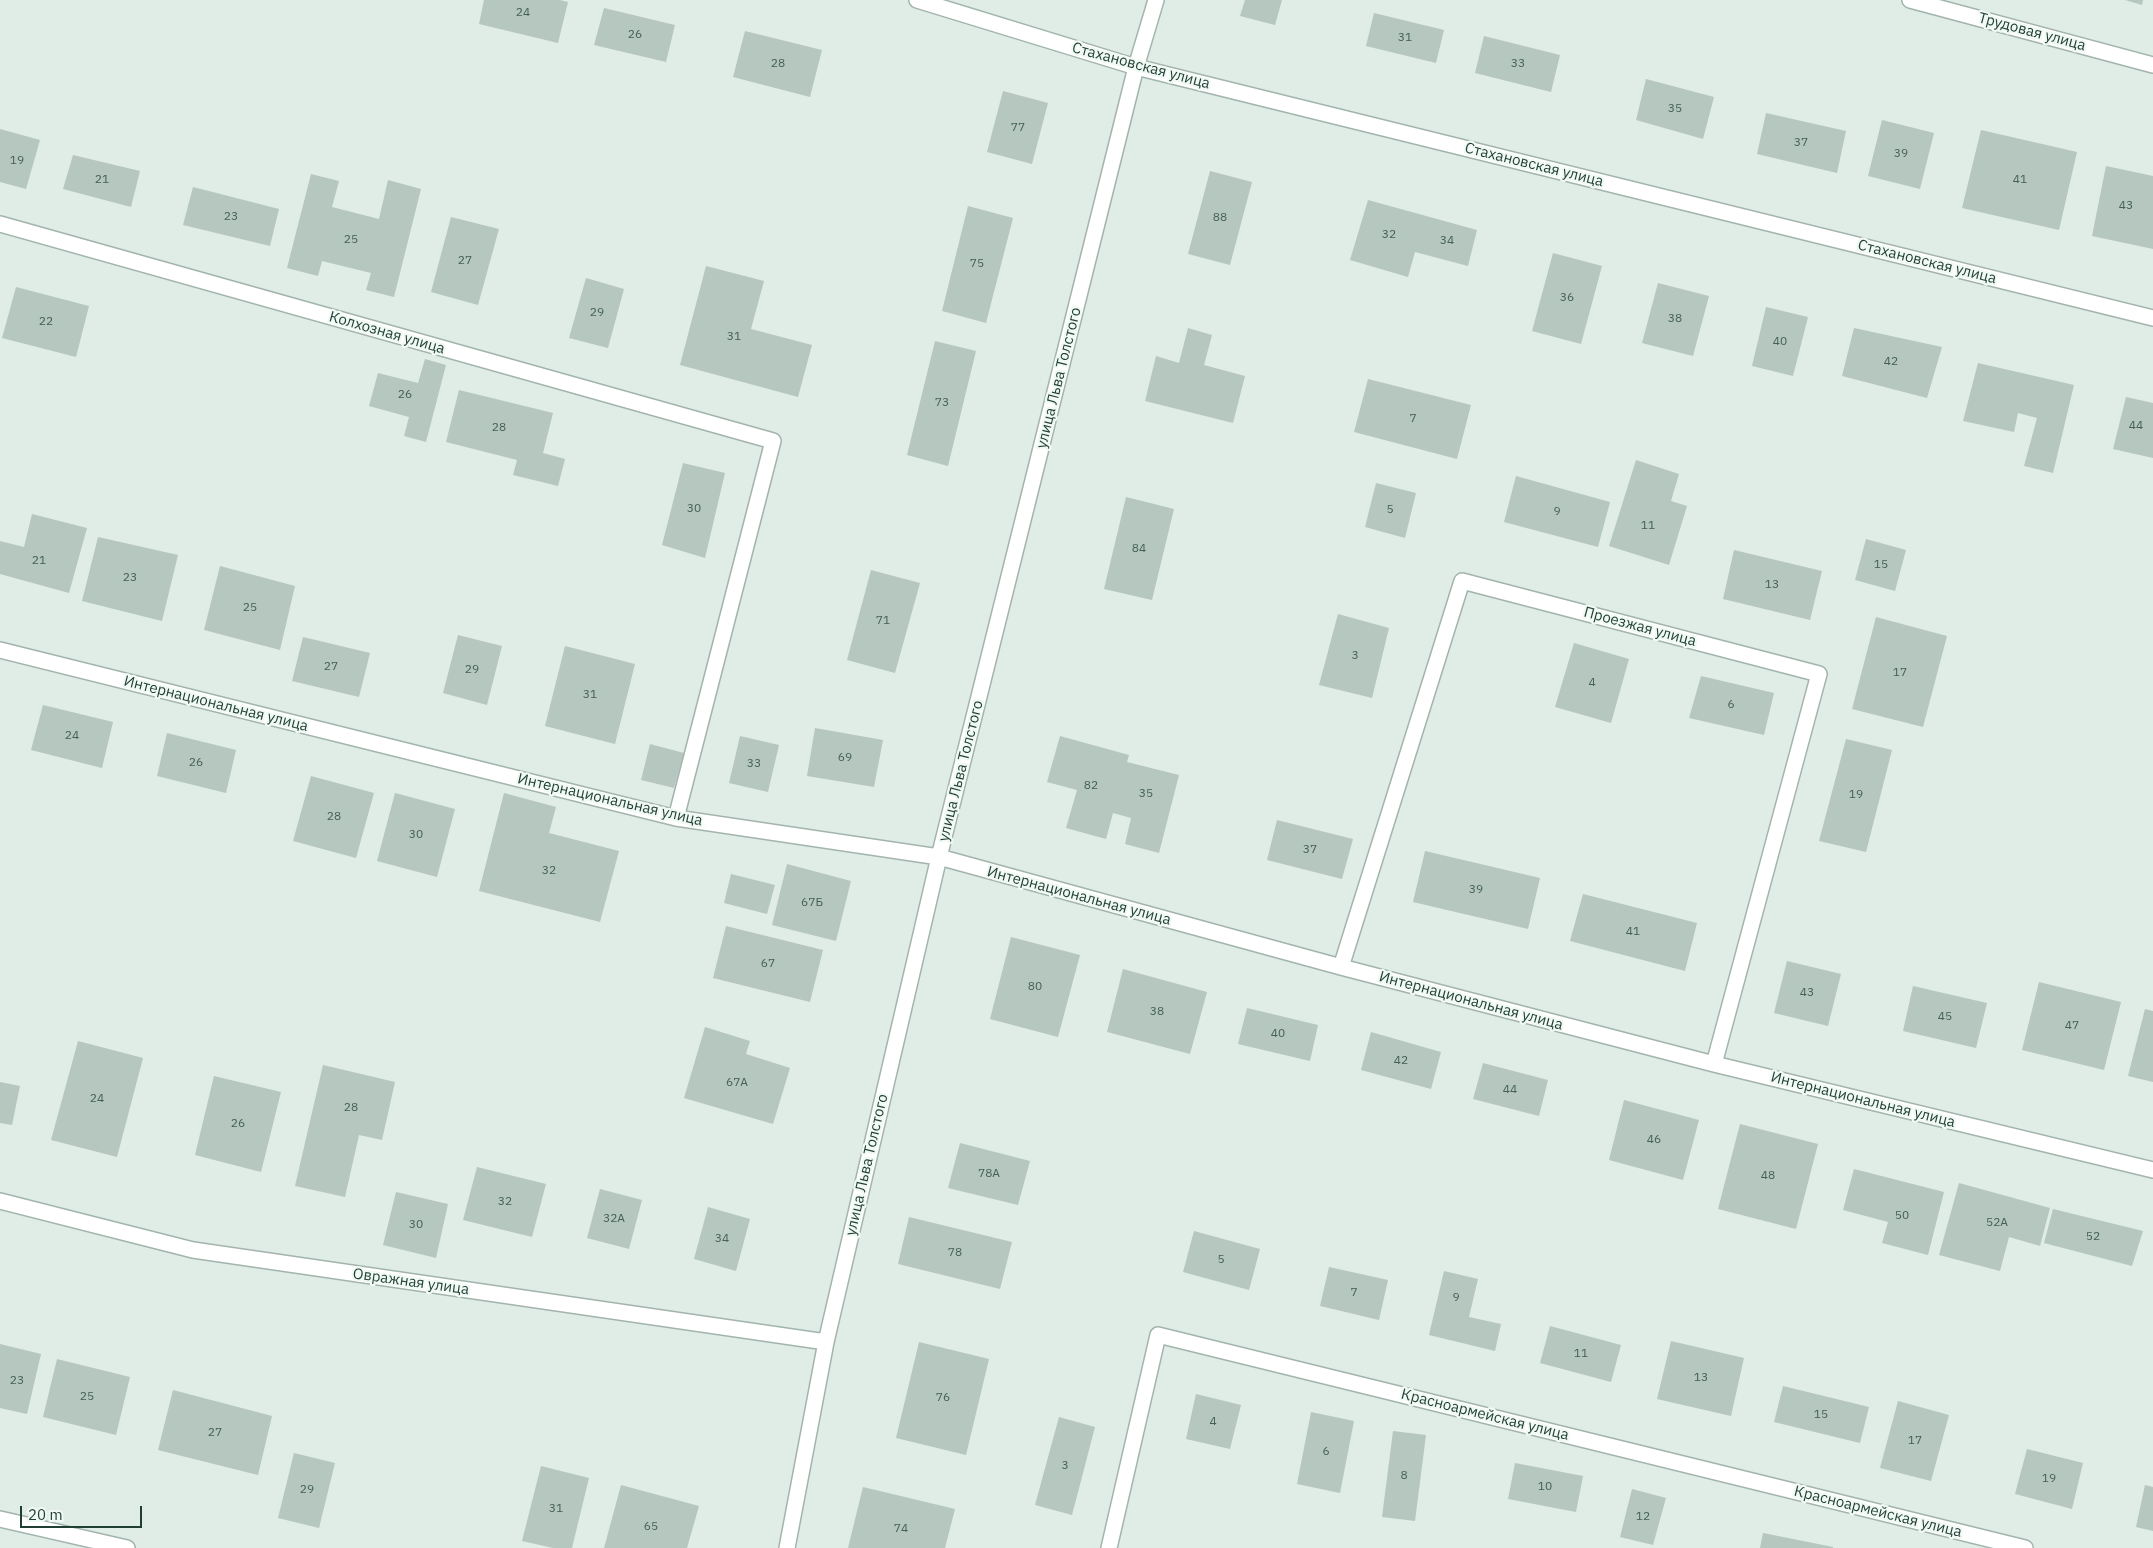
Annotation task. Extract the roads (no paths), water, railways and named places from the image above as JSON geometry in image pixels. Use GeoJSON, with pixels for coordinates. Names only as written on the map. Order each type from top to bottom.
{"type":"FeatureCollection","features":[{"type":"Feature","properties":{"kind":"street","name":"Стахановская улица"},"geometry":{"type":"LineString","coordinates":[[917,0],[1136,67],[2153,318]]}},
{"type":"Feature","properties":{"kind":"street","name":"улица Льва Толстого"},"geometry":{"type":"LineString","coordinates":[[787,1548],[826,1342],[939,858],[1136,67],[1156,0]]}},
{"type":"Feature","properties":{"kind":"street","name":"Трудовая улица"},"geometry":{"type":"LineString","coordinates":[[1910,0],[2153,65]]}},
{"type":"Feature","properties":{"kind":"street","name":"Колхозная улица"},"geometry":{"type":"LineString","coordinates":[[0,224],[773,442],[676,818]]}},
{"type":"Feature","properties":{"kind":"street","name":"Проезжая улица"},"geometry":{"type":"LineString","coordinates":[[1341,967],[1462,581],[1530,598],[1819,674],[1714,1064]]}},
{"type":"Feature","properties":{"kind":"street","name":"Интернациональная улица"},"geometry":{"type":"LineString","coordinates":[[0,650],[676,818],[939,858],[1341,967],[1714,1064],[2153,1170]]}},
{"type":"Feature","properties":{"kind":"street","name":"Овражная улица"},"geometry":{"type":"LineString","coordinates":[[0,1201],[193,1250],[826,1342]]}},
{"type":"Feature","properties":{"kind":"street","name":"Красноармейская улица"},"geometry":{"type":"LineString","coordinates":[[1109,1548],[1158,1335],[2025,1548]]}},
{"type":"Feature","properties":{"kind":"street"},"geometry":{"type":"LineString","coordinates":[[0,1519],[127,1548]]}}]}
